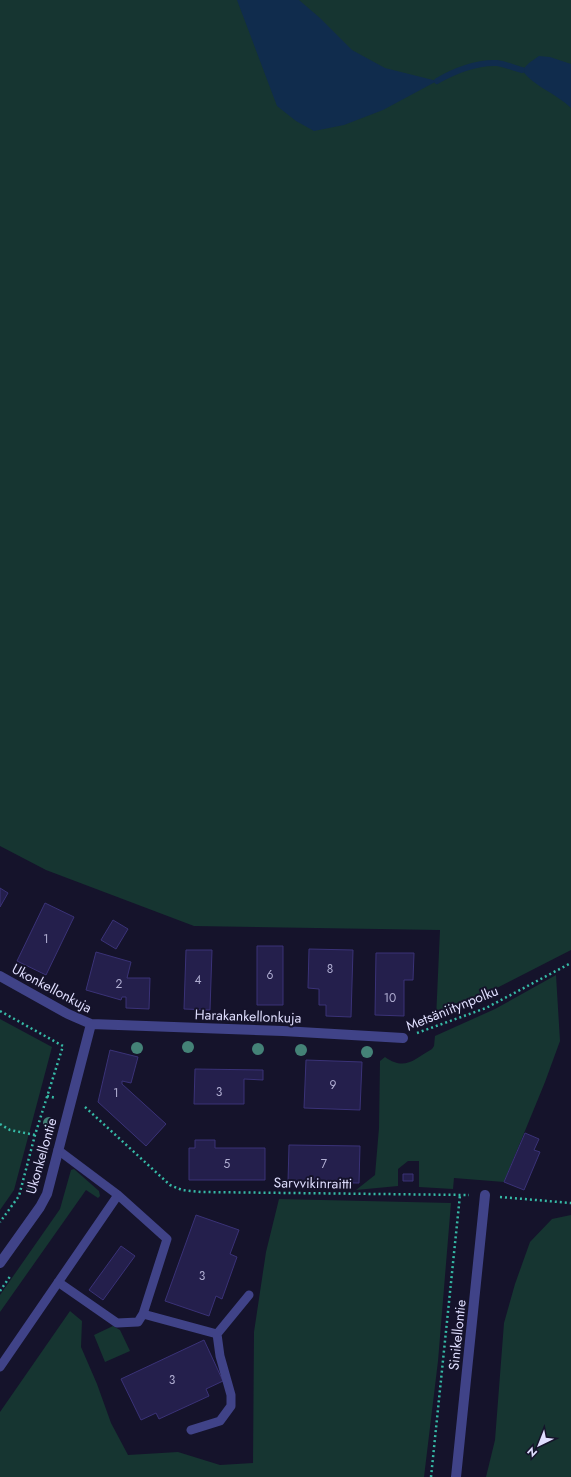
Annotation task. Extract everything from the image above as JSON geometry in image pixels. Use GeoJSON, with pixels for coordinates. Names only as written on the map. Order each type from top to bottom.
{"type":"FeatureCollection","features":[{"type":"Feature","properties":{"kind":"street","name":"Ukonkellonkuja"},"geometry":{"type":"LineString","coordinates":[[0,976],[68,1014],[91,1024]]}},
{"type":"Feature","properties":{"kind":"street","name":"Harakankellonkuja"},"geometry":{"type":"LineString","coordinates":[[91,1024],[283,1031],[403,1038]]}},
{"type":"Feature","properties":{"kind":"street","name":"Ukonkellontie"},"geometry":{"type":"LineString","coordinates":[[0,1263],[40,1207],[47,1194],[91,1024]]}},
{"type":"Feature","properties":{"kind":"street","name":"Sinikellontie"},"geometry":{"type":"LineString","coordinates":[[456,1477],[485,1195]]}},
{"type":"Feature","properties":{"kind":"lane"},"geometry":{"type":"LineString","coordinates":[[58,1150],[118,1195],[167,1239],[138,1322],[117,1323],[58,1282]]}},
{"type":"Feature","properties":{"kind":"lane"},"geometry":{"type":"LineString","coordinates":[[0,1367],[118,1195]]}},
{"type":"Feature","properties":{"kind":"lane"},"geometry":{"type":"LineString","coordinates":[[191,1430],[220,1421],[232,1406],[231,1395],[220,1356],[217,1334],[249,1295]]}},
{"type":"Feature","properties":{"kind":"lane"},"geometry":{"type":"LineString","coordinates":[[142,1314],[217,1334]]}},
{"type":"Feature","properties":{"kind":"path","name":"Metsäniitynpolku"},"geometry":{"type":"LineString","coordinates":[[403,1038],[486,1008],[571,963]]}},
{"type":"Feature","properties":{"kind":"path"},"geometry":{"type":"LineString","coordinates":[[0,1011],[63,1046],[35,1135],[19,1196],[0,1222]]}},
{"type":"Feature","properties":{"kind":"path","name":"Sarvvikinraitti"},"geometry":{"type":"LineString","coordinates":[[86,1108],[170,1185],[182,1190],[201,1192],[485,1195],[571,1203]]}},
{"type":"Feature","properties":{"kind":"path"},"geometry":{"type":"LineString","coordinates":[[0,1124],[10,1130],[35,1135]]}},
{"type":"Feature","properties":{"kind":"path"},"geometry":{"type":"LineString","coordinates":[[431,1477],[460,1195]]}},
{"type":"Feature","properties":{"kind":"green space"},"geometry":{"type":"Polygon","coordinates":[[[0,0],[571,0],[571,950],[436,1019],[440,930],[194,926],[46,870],[0,846],[0,0]]]}},
{"type":"Feature","properties":{"kind":"green space"},"geometry":{"type":"Polygon","coordinates":[[[556,975],[560,1041],[504,1182],[454,1178],[453,1189],[419,1187],[419,1161],[408,1161],[398,1169],[398,1186],[356,1190],[375,1175],[379,1128],[380,1061],[385,1057],[392,1061],[404,1064],[414,1060],[432,1049],[434,1046],[435,1036],[495,1009],[556,975]]]}},
{"type":"Feature","properties":{"kind":"green space"},"geometry":{"type":"Polygon","coordinates":[[[0,1019],[52,1047],[14,1190],[0,1210],[0,1019]]]}},
{"type":"Feature","properties":{"kind":"green space"},"geometry":{"type":"Polygon","coordinates":[[[74,1169],[99,1191],[100,1196],[98,1198],[86,1190],[0,1312],[0,1295],[60,1209],[71,1170],[74,1169]]]}},
{"type":"Feature","properties":{"kind":"green space"},"geometry":{"type":"Polygon","coordinates":[[[279,1199],[451,1203],[438,1361],[424,1477],[0,1477],[0,1412],[70,1311],[82,1321],[81,1347],[97,1384],[111,1423],[128,1455],[178,1452],[220,1465],[253,1463],[254,1332],[266,1252],[279,1199]]]}},
{"type":"Feature","properties":{"kind":"green space"},"geometry":{"type":"Polygon","coordinates":[[[571,1215],[571,1477],[486,1477],[495,1440],[504,1323],[515,1284],[530,1242],[552,1219],[571,1215]]]}},
{"type":"Feature","properties":{"kind":"green space"},"geometry":{"type":"Polygon","coordinates":[[[113,1326],[120,1330],[130,1351],[105,1362],[94,1335],[113,1326]]]}},
{"type":"Feature","properties":{"kind":"water"},"geometry":{"type":"Polygon","coordinates":[[[237,0],[299,0],[320,18],[352,50],[385,68],[437,81],[383,110],[344,125],[314,131],[296,121],[277,106],[237,0]]]}},
{"type":"Feature","properties":{"kind":"water"},"geometry":{"type":"Polygon","coordinates":[[[539,56],[550,57],[571,64],[571,108],[559,98],[539,86],[522,70],[539,56]]]}},
{"type":"Feature","properties":{"kind":"building"},"geometry":{"type":"Polygon","coordinates":[[[0,888],[8,893],[0,907],[0,888]]]}},
{"type":"Feature","properties":{"kind":"building"},"geometry":{"type":"Polygon","coordinates":[[[45,903],[74,917],[46,975],[17,961],[45,903]]]}},
{"type":"Feature","properties":{"kind":"building"},"geometry":{"type":"Polygon","coordinates":[[[113,920],[128,929],[116,949],[101,940],[113,920]]]}},
{"type":"Feature","properties":{"kind":"building"},"geometry":{"type":"Polygon","coordinates":[[[257,946],[283,946],[283,1005],[257,1005],[257,946]]]}},
{"type":"Feature","properties":{"kind":"building"},"geometry":{"type":"Polygon","coordinates":[[[309,949],[353,950],[351,1017],[326,1016],[326,1005],[319,1005],[319,989],[308,988],[309,949]]]}},
{"type":"Feature","properties":{"kind":"building"},"geometry":{"type":"Polygon","coordinates":[[[186,950],[212,950],[210,1010],[184,1009],[186,950]]]}},
{"type":"Feature","properties":{"kind":"building"},"geometry":{"type":"Polygon","coordinates":[[[96,952],[131,962],[127,978],[150,978],[149,1009],[126,1008],[126,997],[122,997],[121,1000],[86,990],[96,952]]]}},
{"type":"Feature","properties":{"kind":"building"},"geometry":{"type":"Polygon","coordinates":[[[376,953],[414,953],[413,980],[404,980],[404,1016],[375,1015],[376,953]]]}},
{"type":"Feature","properties":{"kind":"building"},"geometry":{"type":"Polygon","coordinates":[[[110,1050],[138,1057],[131,1083],[122,1081],[122,1084],[166,1124],[146,1146],[98,1102],[110,1050]]]}},
{"type":"Feature","properties":{"kind":"building"},"geometry":{"type":"Polygon","coordinates":[[[306,1060],[362,1062],[360,1110],[304,1108],[306,1060]]]}},
{"type":"Feature","properties":{"kind":"building"},"geometry":{"type":"Polygon","coordinates":[[[195,1069],[263,1070],[263,1080],[244,1079],[244,1104],[194,1104],[195,1069]]]}},
{"type":"Feature","properties":{"kind":"building"},"geometry":{"type":"Polygon","coordinates":[[[525,1133],[539,1139],[534,1150],[540,1152],[524,1190],[504,1182],[525,1133]]]}},
{"type":"Feature","properties":{"kind":"building"},"geometry":{"type":"Polygon","coordinates":[[[195,1140],[215,1140],[215,1148],[265,1148],[265,1180],[189,1180],[189,1148],[195,1148],[195,1140]]]}},
{"type":"Feature","properties":{"kind":"building"},"geometry":{"type":"Polygon","coordinates":[[[289,1145],[360,1146],[359,1183],[288,1182],[289,1145]]]}},
{"type":"Feature","properties":{"kind":"building"},"geometry":{"type":"Polygon","coordinates":[[[403,1174],[413,1174],[413,1181],[403,1181],[403,1174]]]}},
{"type":"Feature","properties":{"kind":"building"},"geometry":{"type":"Polygon","coordinates":[[[196,1215],[239,1230],[230,1254],[237,1257],[222,1299],[216,1296],[209,1316],[165,1301],[196,1215]]]}},
{"type":"Feature","properties":{"kind":"building"},"geometry":{"type":"Polygon","coordinates":[[[121,1246],[135,1256],[103,1300],[89,1290],[121,1246]]]}},
{"type":"Feature","properties":{"kind":"building"},"geometry":{"type":"Polygon","coordinates":[[[204,1340],[223,1381],[206,1389],[209,1396],[159,1419],[156,1413],[141,1420],[121,1379],[204,1340]]]}},
{"type":"Feature","properties":{"kind":"waterway"},"geometry":{"type":"LineString","coordinates":[[437,81],[458,71],[489,63],[503,64],[522,70]]}}]}
